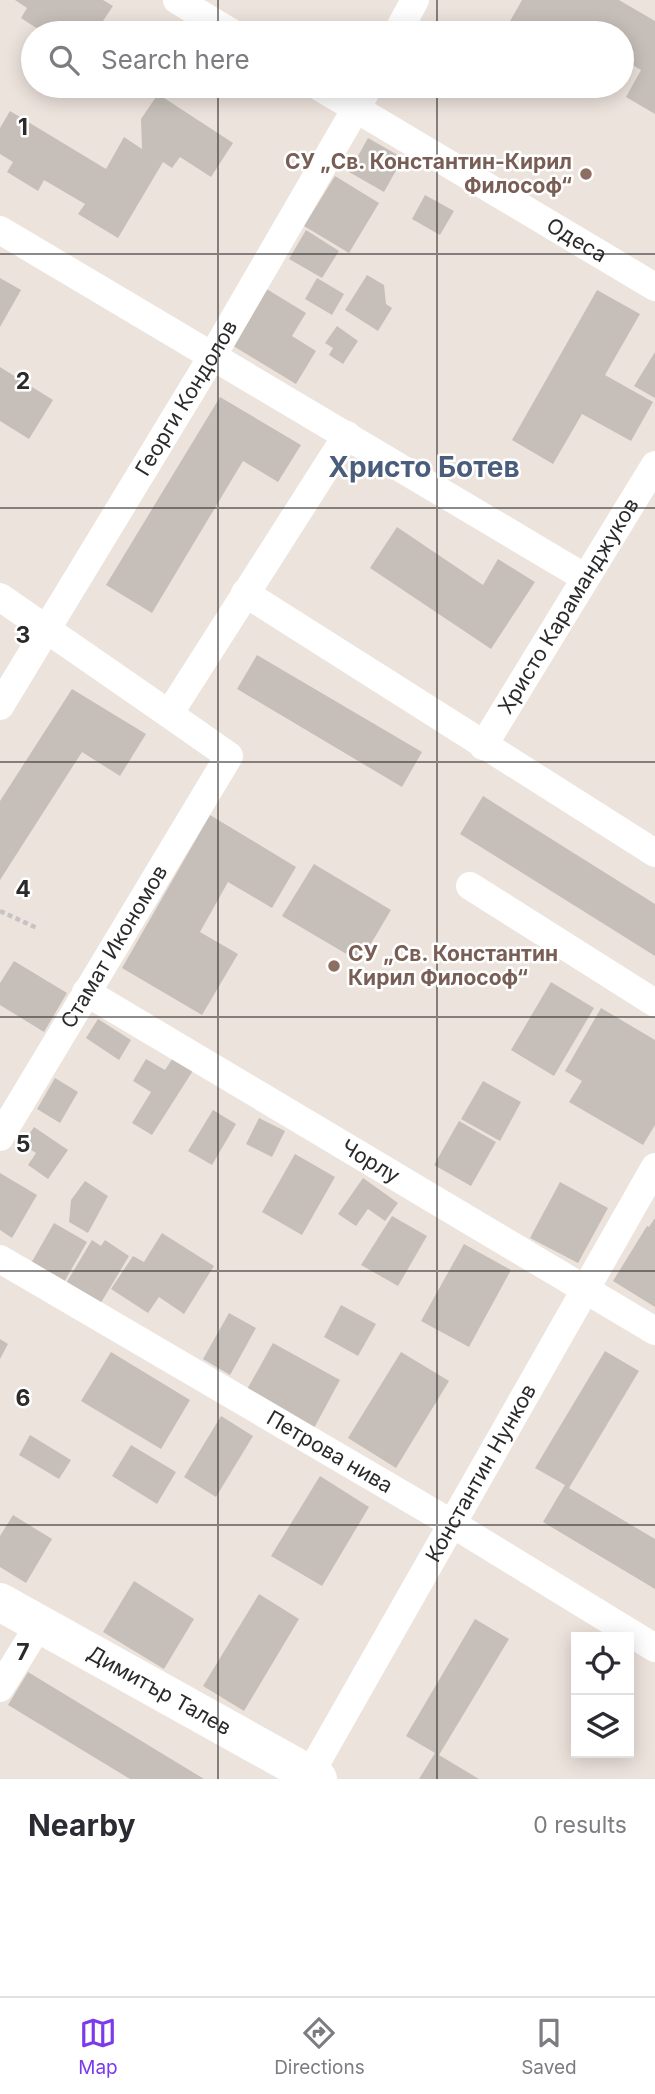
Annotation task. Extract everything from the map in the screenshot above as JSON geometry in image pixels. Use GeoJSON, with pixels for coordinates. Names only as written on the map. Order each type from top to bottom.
{"type":"FeatureCollection","features":[{"type":"Feature","properties":{"kind":"street"},"geometry":{"type":"LineString","coordinates":[[177,0],[212,21]]}},
{"type":"Feature","properties":{"kind":"street"},"geometry":{"type":"LineString","coordinates":[[404,21],[415,0]]}},
{"type":"Feature","properties":{"kind":"street","name":"Одеса"},"geometry":{"type":"LineString","coordinates":[[363,98],[655,287]]}},
{"type":"Feature","properties":{"kind":"street","name":"Георги Кондолов"},"geometry":{"type":"LineString","coordinates":[[0,706],[214,355],[363,98]]}},
{"type":"Feature","properties":{"kind":"street"},"geometry":{"type":"LineString","coordinates":[[0,230],[584,577]]}},
{"type":"Feature","properties":{"kind":"street"},"geometry":{"type":"LineString","coordinates":[[0,597],[169,714],[346,435]]}},
{"type":"Feature","properties":{"kind":"street","name":"Христо Караманджуков"},"geometry":{"type":"LineString","coordinates":[[483,746],[655,465]]}},
{"type":"Feature","properties":{"kind":"street"},"geometry":{"type":"LineString","coordinates":[[245,593],[655,853]]}},
{"type":"Feature","properties":{"kind":"street","name":"Стамат Икономов"},"geometry":{"type":"LineString","coordinates":[[0,1137],[229,756],[169,714]]}},
{"type":"Feature","properties":{"kind":"street"},"geometry":{"type":"LineString","coordinates":[[470,886],[655,1003]]}},
{"type":"Feature","properties":{"kind":"street","name":"Чорлу"},"geometry":{"type":"LineString","coordinates":[[86,992],[655,1331]]}},
{"type":"Feature","properties":{"kind":"street","name":"Константин Нунков"},"geometry":{"type":"LineString","coordinates":[[311,1778],[451,1522],[655,1167]]}},
{"type":"Feature","properties":{"kind":"street","name":"Петрова нива"},"geometry":{"type":"LineString","coordinates":[[0,1259],[451,1522],[655,1648]]}},
{"type":"Feature","properties":{"kind":"street","name":"Димитър Талев"},"geometry":{"type":"LineString","coordinates":[[0,1602],[311,1778]]}},
{"type":"Feature","properties":{"kind":"street"},"geometry":{"type":"LineString","coordinates":[[0,1688],[39,1625]]}},
{"type":"Feature","properties":{"kind":"path"},"geometry":{"type":"LineString","coordinates":[[0,911],[37,928]]}},
{"type":"Feature","properties":{"kind":"building"},"geometry":{"type":"Polygon","coordinates":[[[15,0],[103,0],[113,6],[103,21],[26,21],[21,18],[27,8],[15,0]]]}},
{"type":"Feature","properties":{"kind":"building"},"geometry":{"type":"Polygon","coordinates":[[[522,0],[619,0],[655,21],[655,114],[628,98],[634,98],[634,83],[641,70],[634,66],[634,21],[510,21],[522,0]]]}},
{"type":"Feature","properties":{"kind":"building"},"geometry":{"type":"Polygon","coordinates":[[[155,98],[164,98],[233,143],[211,177],[180,157],[172,168],[163,162],[118,238],[78,214],[85,204],[44,180],[38,191],[7,172],[13,162],[0,154],[0,128],[10,111],[106,169],[124,137],[142,149],[141,119],[155,98]]]}},
{"type":"Feature","properties":{"kind":"building"},"geometry":{"type":"Polygon","coordinates":[[[368,138],[403,158],[384,192],[349,172],[368,138]]]}},
{"type":"Feature","properties":{"kind":"building"},"geometry":{"type":"Polygon","coordinates":[[[335,176],[379,203],[349,253],[304,226],[335,176]]]}},
{"type":"Feature","properties":{"kind":"building"},"geometry":{"type":"Polygon","coordinates":[[[425,195],[454,211],[440,235],[412,219],[425,195]]]}},
{"type":"Feature","properties":{"kind":"building"},"geometry":{"type":"Polygon","coordinates":[[[306,230],[339,251],[322,278],[289,259],[306,230]]]}},
{"type":"Feature","properties":{"kind":"building"},"geometry":{"type":"Polygon","coordinates":[[[367,275],[384,285],[386,304],[392,308],[378,331],[345,310],[367,275]]]}},
{"type":"Feature","properties":{"kind":"building"},"geometry":{"type":"Polygon","coordinates":[[[0,278],[21,290],[0,327],[0,278]]]}},
{"type":"Feature","properties":{"kind":"building"},"geometry":{"type":"Polygon","coordinates":[[[317,278],[344,294],[332,315],[305,299],[317,278]]]}},
{"type":"Feature","properties":{"kind":"building"},"geometry":{"type":"Polygon","coordinates":[[[265,288],[306,313],[292,336],[316,351],[296,384],[230,344],[265,288]]]}},
{"type":"Feature","properties":{"kind":"building"},"geometry":{"type":"Polygon","coordinates":[[[597,290],[640,314],[605,375],[653,402],[631,441],[582,414],[553,464],[512,440],[597,290]]]}},
{"type":"Feature","properties":{"kind":"building"},"geometry":{"type":"Polygon","coordinates":[[[337,326],[358,341],[343,364],[329,355],[333,348],[325,343],[337,326]]]}},
{"type":"Feature","properties":{"kind":"building"},"geometry":{"type":"Polygon","coordinates":[[[655,352],[655,398],[634,386],[655,352]]]}},
{"type":"Feature","properties":{"kind":"building"},"geometry":{"type":"Polygon","coordinates":[[[0,367],[53,400],[29,439],[0,421],[0,367]]]}},
{"type":"Feature","properties":{"kind":"building"},"geometry":{"type":"Polygon","coordinates":[[[220,397],[301,445],[278,482],[243,461],[152,613],[106,585],[220,397]]]}},
{"type":"Feature","properties":{"kind":"building"},"geometry":{"type":"Polygon","coordinates":[[[397,527],[483,585],[498,559],[535,582],[491,649],[370,568],[397,527]]]}},
{"type":"Feature","properties":{"kind":"building"},"geometry":{"type":"Polygon","coordinates":[[[257,655],[422,752],[402,787],[237,689],[257,655]]]}},
{"type":"Feature","properties":{"kind":"building"},"geometry":{"type":"Polygon","coordinates":[[[72,689],[146,734],[120,776],[82,752],[0,880],[0,801],[72,689]]]}},
{"type":"Feature","properties":{"kind":"building"},"geometry":{"type":"Polygon","coordinates":[[[483,796],[655,904],[655,956],[460,834],[483,796]]]}},
{"type":"Feature","properties":{"kind":"building"},"geometry":{"type":"Polygon","coordinates":[[[210,815],[296,867],[272,908],[228,882],[200,932],[238,954],[202,1015],[122,968],[210,815]]]}},
{"type":"Feature","properties":{"kind":"building"},"geometry":{"type":"Polygon","coordinates":[[[314,864],[391,910],[360,962],[282,916],[314,864]]]}},
{"type":"Feature","properties":{"kind":"building"},"geometry":{"type":"Polygon","coordinates":[[[14,961],[67,993],[44,1032],[0,1005],[0,983],[14,961]]]}},
{"type":"Feature","properties":{"kind":"building"},"geometry":{"type":"Polygon","coordinates":[[[551,982],[594,1008],[554,1076],[511,1050],[551,982]]]}},
{"type":"Feature","properties":{"kind":"building"},"geometry":{"type":"Polygon","coordinates":[[[601,1008],[655,1040],[655,1125],[643,1145],[569,1102],[582,1081],[565,1071],[601,1008]]]}},
{"type":"Feature","properties":{"kind":"building"},"geometry":{"type":"Polygon","coordinates":[[[98,1019],[131,1040],[119,1060],[86,1038],[98,1019]]]}},
{"type":"Feature","properties":{"kind":"building"},"geometry":{"type":"Polygon","coordinates":[[[174,1056],[194,1069],[152,1135],[132,1123],[151,1092],[133,1081],[146,1059],[165,1070],[174,1056]]]}},
{"type":"Feature","properties":{"kind":"building"},"geometry":{"type":"Polygon","coordinates":[[[55,1078],[78,1092],[60,1123],[37,1109],[55,1078]]]}},
{"type":"Feature","properties":{"kind":"building"},"geometry":{"type":"Polygon","coordinates":[[[483,1081],[521,1102],[500,1141],[461,1119],[483,1081]]]}},
{"type":"Feature","properties":{"kind":"building"},"geometry":{"type":"Polygon","coordinates":[[[213,1110],[236,1124],[212,1165],[188,1151],[213,1110]]]}},
{"type":"Feature","properties":{"kind":"building"},"geometry":{"type":"Polygon","coordinates":[[[259,1118],[285,1131],[272,1157],[246,1144],[259,1118]]]}},
{"type":"Feature","properties":{"kind":"building"},"geometry":{"type":"Polygon","coordinates":[[[459,1121],[496,1142],[471,1186],[434,1165],[459,1121]]]}},
{"type":"Feature","properties":{"kind":"building"},"geometry":{"type":"Polygon","coordinates":[[[34,1127],[68,1150],[48,1179],[28,1165],[36,1153],[22,1144],[34,1127]]]}},
{"type":"Feature","properties":{"kind":"building"},"geometry":{"type":"Polygon","coordinates":[[[295,1154],[335,1177],[302,1235],[262,1212],[295,1154]]]}},
{"type":"Feature","properties":{"kind":"building"},"geometry":{"type":"Polygon","coordinates":[[[0,1173],[37,1195],[12,1238],[0,1230],[0,1173]]]}},
{"type":"Feature","properties":{"kind":"building"},"geometry":{"type":"Polygon","coordinates":[[[363,1178],[398,1203],[385,1221],[368,1209],[356,1226],[338,1214],[363,1178]]]}},
{"type":"Feature","properties":{"kind":"building"},"geometry":{"type":"Polygon","coordinates":[[[85,1181],[108,1196],[88,1233],[69,1222],[71,1200],[85,1181]]]}},
{"type":"Feature","properties":{"kind":"building"},"geometry":{"type":"Polygon","coordinates":[[[560,1182],[608,1208],[578,1263],[530,1238],[560,1182]]]}},
{"type":"Feature","properties":{"kind":"building"},"geometry":{"type":"Polygon","coordinates":[[[392,1216],[427,1236],[398,1286],[361,1265],[392,1216]]]}},
{"type":"Feature","properties":{"kind":"building"},"geometry":{"type":"Polygon","coordinates":[[[655,1218],[655,1307],[613,1281],[647,1226],[649,1227],[655,1218]]]}},
{"type":"Feature","properties":{"kind":"building"},"geometry":{"type":"Polygon","coordinates":[[[54,1223],[87,1242],[63,1284],[30,1265],[54,1223]]]}},
{"type":"Feature","properties":{"kind":"building"},"geometry":{"type":"Polygon","coordinates":[[[162,1233],[214,1266],[184,1314],[159,1297],[148,1313],[111,1289],[133,1256],[144,1262],[162,1233]]]}},
{"type":"Feature","properties":{"kind":"building"},"geometry":{"type":"Polygon","coordinates":[[[92,1240],[101,1246],[105,1240],[129,1256],[99,1306],[65,1285],[92,1240]]]}},
{"type":"Feature","properties":{"kind":"building"},"geometry":{"type":"Polygon","coordinates":[[[464,1244],[511,1270],[469,1347],[421,1321],[464,1244]]]}},
{"type":"Feature","properties":{"kind":"building"},"geometry":{"type":"Polygon","coordinates":[[[341,1305],[376,1324],[358,1356],[324,1337],[341,1305]]]}},
{"type":"Feature","properties":{"kind":"building"},"geometry":{"type":"Polygon","coordinates":[[[229,1313],[256,1328],[230,1375],[203,1359],[229,1313]]]}},
{"type":"Feature","properties":{"kind":"building"},"geometry":{"type":"Polygon","coordinates":[[[0,1339],[8,1344],[0,1359],[0,1339]]]}},
{"type":"Feature","properties":{"kind":"building"},"geometry":{"type":"Polygon","coordinates":[[[273,1343],[340,1380],[313,1430],[245,1393],[273,1343]]]}},
{"type":"Feature","properties":{"kind":"building"},"geometry":{"type":"Polygon","coordinates":[[[605,1351],[639,1371],[569,1488],[655,1539],[655,1589],[543,1522],[565,1485],[535,1468],[605,1351]]]}},
{"type":"Feature","properties":{"kind":"building"},"geometry":{"type":"Polygon","coordinates":[[[111,1352],[190,1400],[161,1449],[81,1401],[111,1352]]]}},
{"type":"Feature","properties":{"kind":"building"},"geometry":{"type":"Polygon","coordinates":[[[401,1352],[449,1381],[396,1468],[348,1438],[401,1352]]]}},
{"type":"Feature","properties":{"kind":"building"},"geometry":{"type":"Polygon","coordinates":[[[221,1416],[253,1436],[216,1497],[184,1477],[221,1416]]]}},
{"type":"Feature","properties":{"kind":"building"},"geometry":{"type":"Polygon","coordinates":[[[30,1435],[71,1460],[59,1479],[19,1455],[30,1435]]]}},
{"type":"Feature","properties":{"kind":"building"},"geometry":{"type":"Polygon","coordinates":[[[131,1445],[176,1472],[157,1504],[112,1476],[131,1445]]]}},
{"type":"Feature","properties":{"kind":"building"},"geometry":{"type":"Polygon","coordinates":[[[320,1476],[369,1507],[322,1586],[271,1556],[320,1476]]]}},
{"type":"Feature","properties":{"kind":"building"},"geometry":{"type":"Polygon","coordinates":[[[13,1515],[52,1539],[26,1583],[0,1567],[0,1536],[13,1515]]]}},
{"type":"Feature","properties":{"kind":"building"},"geometry":{"type":"Polygon","coordinates":[[[134,1581],[194,1619],[164,1669],[103,1632],[134,1581]]]}},
{"type":"Feature","properties":{"kind":"building"},"geometry":{"type":"Polygon","coordinates":[[[259,1594],[299,1619],[244,1711],[203,1686],[259,1594]]]}},
{"type":"Feature","properties":{"kind":"building"},"geometry":{"type":"Polygon","coordinates":[[[475,1619],[509,1639],[439,1755],[479,1779],[419,1779],[435,1753],[406,1736],[475,1619]]]}},
{"type":"Feature","properties":{"kind":"building"},"geometry":{"type":"Polygon","coordinates":[[[28,1672],[204,1779],[130,1779],[8,1705],[28,1672]]]}},
{"type":"Feature","properties":{"kind":"place","name":"СУ „Св. Константин-Кирил Философ“"},"geometry":{"type":"Point","coordinates":[586,174]}},
{"type":"Feature","properties":{"kind":"place","name":"СУ „Св. Константин Кирил Философ“"},"geometry":{"type":"Point","coordinates":[334,966]}},
{"type":"Feature","properties":{"kind":"district","name":"Христо Ботев"},"geometry":{"type":"Point","coordinates":[424,467]}}]}
